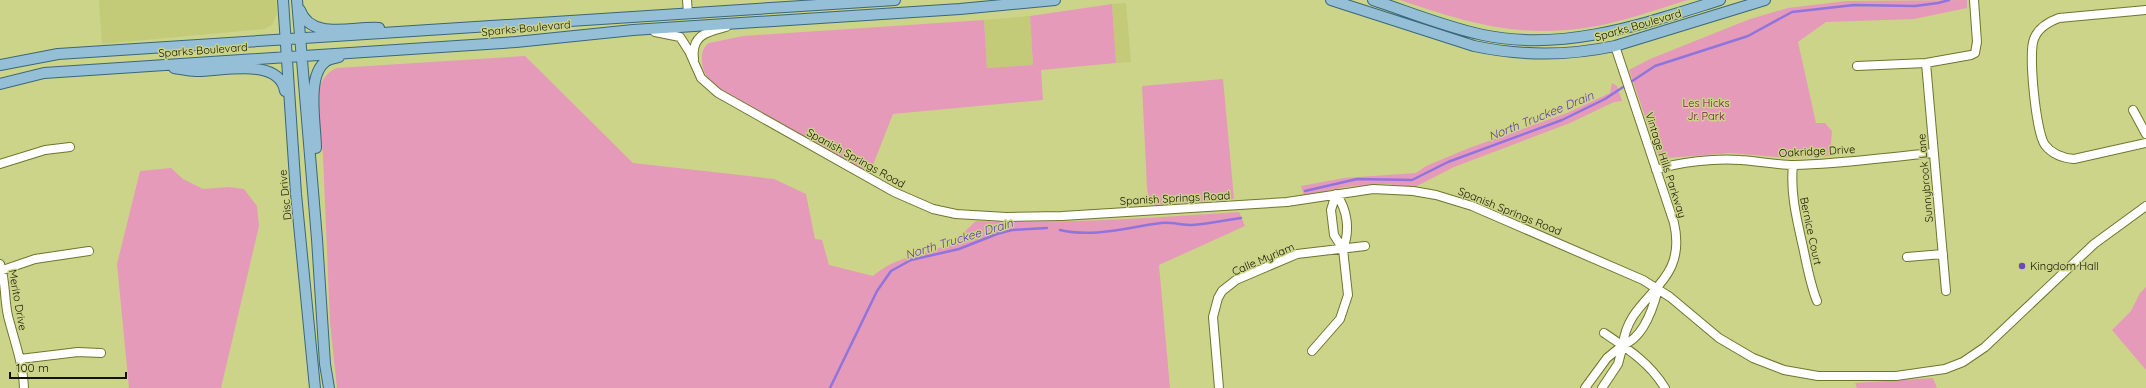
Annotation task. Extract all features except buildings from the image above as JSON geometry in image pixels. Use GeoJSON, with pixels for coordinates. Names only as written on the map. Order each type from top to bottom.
{"type":"FeatureCollection","features":[{"type":"Feature","properties":{"kind":"main road","name":"Disc Drive"},"geometry":{"type":"LineString","coordinates":[[283,0],[291,120],[315,388]]}},
{"type":"Feature","properties":{"kind":"main road","name":"Sparks Boulevard"},"geometry":{"type":"LineString","coordinates":[[0,65],[58,54],[286,38],[413,32],[895,0]]}},
{"type":"Feature","properties":{"kind":"main road","name":"Sparks Boulevard"},"geometry":{"type":"LineString","coordinates":[[0,84],[44,73],[352,53],[554,38],[638,30],[1006,6],[1055,0]]}},
{"type":"Feature","properties":{"kind":"main road","name":"Sparks Boulevard"},"geometry":{"type":"LineString","coordinates":[[1331,0],[1451,40],[1498,51],[1550,54],[1595,50],[1615,46],[1765,0]]}},
{"type":"Feature","properties":{"kind":"main road","name":"Sparks Boulevard"},"geometry":{"type":"LineString","coordinates":[[1373,0],[1456,29],[1512,40],[1567,39],[1617,31],[1720,0]]}},
{"type":"Feature","properties":{"kind":"main road"},"geometry":{"type":"LineString","coordinates":[[1567,39],[1582,43],[1605,42],[1615,46],[1620,37],[1696,13],[1725,0]]}},
{"type":"Feature","properties":{"kind":"main road"},"geometry":{"type":"LineString","coordinates":[[297,2],[305,21],[321,29],[374,28],[413,32]]}},
{"type":"Feature","properties":{"kind":"main road"},"geometry":{"type":"LineString","coordinates":[[297,2],[303,56],[313,186],[324,364],[329,388]]}},
{"type":"Feature","properties":{"kind":"main road"},"geometry":{"type":"LineString","coordinates":[[554,38],[607,26],[681,20],[688,13],[692,18],[698,19],[777,17],[819,18]]}},
{"type":"Feature","properties":{"kind":"main road"},"geometry":{"type":"LineString","coordinates":[[313,186],[316,133],[313,93],[316,76],[325,62],[352,53]]}},
{"type":"Feature","properties":{"kind":"main road"},"geometry":{"type":"LineString","coordinates":[[158,65],[196,71],[250,68],[273,74],[281,80],[285,87],[291,120]]}},
{"type":"Feature","properties":{"kind":"street"},"geometry":{"type":"LineString","coordinates":[[687,0],[688,13]]}},
{"type":"Feature","properties":{"kind":"street"},"geometry":{"type":"LineString","coordinates":[[1857,66],[1926,64],[1975,52],[1978,42],[1974,0]]}},
{"type":"Feature","properties":{"kind":"street"},"geometry":{"type":"LineString","coordinates":[[2146,10],[2059,18],[2044,25],[2038,31],[2032,46],[2036,106],[2041,139],[2050,151],[2066,158],[2080,158],[2146,143]]}},
{"type":"Feature","properties":{"kind":"street"},"geometry":{"type":"LineString","coordinates":[[695,66],[694,48],[700,35],[737,24]]}},
{"type":"Feature","properties":{"kind":"street","name":"Spanish Springs Road"},"geometry":{"type":"LineString","coordinates":[[638,30],[667,33],[680,38],[701,78],[708,85],[761,118],[894,192],[933,208],[956,214],[1006,217],[1057,216],[1261,204],[1361,190],[1392,189],[1436,195],[1458,201],[1605,262],[1658,289],[1718,338],[1753,358],[1784,370],[1818,376],[1896,376],[1936,371],[1956,366],[1977,353],[2094,244],[2146,206]]}},
{"type":"Feature","properties":{"kind":"street","name":"Vintage Hills Parkway"},"geometry":{"type":"LineString","coordinates":[[1586,388],[1607,358],[1622,345],[1630,343],[1650,314],[1658,289],[1672,266],[1677,244],[1674,224],[1615,46]]}},
{"type":"Feature","properties":{"kind":"street","name":"Sunnybrook Lane"},"geometry":{"type":"LineString","coordinates":[[1926,64],[1946,290]]}},
{"type":"Feature","properties":{"kind":"street"},"geometry":{"type":"LineString","coordinates":[[2133,110],[2146,134]]}},
{"type":"Feature","properties":{"kind":"street"},"geometry":{"type":"LineString","coordinates":[[0,164],[45,150],[70,147]]}},
{"type":"Feature","properties":{"kind":"street","name":"Oakridge Drive"},"geometry":{"type":"LineString","coordinates":[[1656,170],[1672,165],[1733,160],[1793,165],[1934,153]]}},
{"type":"Feature","properties":{"kind":"street","name":"Bernice Court"},"geometry":{"type":"LineString","coordinates":[[1793,165],[1791,180],[1794,204],[1810,282],[1817,301]]}},
{"type":"Feature","properties":{"kind":"street"},"geometry":{"type":"LineString","coordinates":[[1312,351],[1340,319],[1346,303],[1348,286],[1343,249],[1334,235],[1331,210],[1336,194]]}},
{"type":"Feature","properties":{"kind":"street"},"geometry":{"type":"LineString","coordinates":[[1336,194],[1344,207],[1348,233],[1343,249]]}},
{"type":"Feature","properties":{"kind":"street","name":"Calle Myriam"},"geometry":{"type":"LineString","coordinates":[[1219,388],[1213,317],[1218,298],[1222,291],[1236,280],[1289,257],[1365,246]]}},
{"type":"Feature","properties":{"kind":"street"},"geometry":{"type":"LineString","coordinates":[[1,269],[35,259],[90,251]]}},
{"type":"Feature","properties":{"kind":"street"},"geometry":{"type":"LineString","coordinates":[[1906,257],[1943,254]]}},
{"type":"Feature","properties":{"kind":"street","name":"Merito Drive"},"geometry":{"type":"LineString","coordinates":[[1,269],[8,315],[20,359],[24,388]]}},
{"type":"Feature","properties":{"kind":"street","name":"Vintage Hills Parkway"},"geometry":{"type":"LineString","coordinates":[[1602,388],[1618,364],[1626,329],[1629,323],[1640,305],[1658,289]]}},
{"type":"Feature","properties":{"kind":"street"},"geometry":{"type":"LineString","coordinates":[[1604,333],[1642,360],[1665,388]]}},
{"type":"Feature","properties":{"kind":"street"},"geometry":{"type":"LineString","coordinates":[[20,359],[78,352],[101,353]]}},
{"type":"Feature","properties":{"kind":"shaded area"},"geometry":{"type":"Polygon","coordinates":[[[99,0],[276,0],[277,14],[272,25],[265,29],[102,44],[99,0]]]}},
{"type":"Feature","properties":{"kind":"shaded area"},"geometry":{"type":"Polygon","coordinates":[[[1126,3],[1131,62],[1116,63],[1112,4],[1126,3]]]}},
{"type":"Feature","properties":{"kind":"shaded area"},"geometry":{"type":"Polygon","coordinates":[[[1030,16],[1033,65],[987,68],[984,20],[1030,16]]]}},
{"type":"Feature","properties":{"kind":"green space"},"geometry":{"type":"Polygon","coordinates":[[[1400,0],[1688,0],[1624,20],[1598,26],[1560,31],[1536,31],[1491,26],[1469,21],[1400,0]]]}},
{"type":"Feature","properties":{"kind":"green space","name":"Les Hicks Jr. Park"},"geometry":{"type":"Polygon","coordinates":[[[1967,0],[1967,8],[1914,19],[1826,22],[1798,42],[1816,123],[1825,123],[1832,131],[1830,156],[1788,158],[1730,153],[1668,158],[1660,157],[1658,154],[1629,70],[1650,59],[1750,19],[1788,8],[1846,1],[1967,0]]]}},
{"type":"Feature","properties":{"kind":"green space"},"geometry":{"type":"Polygon","coordinates":[[[1112,4],[1116,63],[1041,70],[1043,100],[893,114],[869,175],[729,95],[709,80],[704,71],[702,60],[703,50],[709,43],[743,36],[984,20],[987,68],[1033,65],[1030,16],[1112,4]]]}},
{"type":"Feature","properties":{"kind":"green space"},"geometry":{"type":"Polygon","coordinates":[[[525,56],[633,163],[774,179],[806,194],[815,239],[822,240],[829,265],[873,276],[902,259],[940,248],[950,243],[976,221],[1075,221],[1239,212],[1245,226],[1159,265],[1170,388],[337,388],[330,323],[323,156],[318,103],[320,87],[324,78],[337,68],[525,56]]]}},
{"type":"Feature","properties":{"kind":"green space"},"geometry":{"type":"Polygon","coordinates":[[[1223,79],[1234,199],[1155,205],[1149,200],[1147,188],[1142,86],[1223,79]]]}},
{"type":"Feature","properties":{"kind":"green space"},"geometry":{"type":"Polygon","coordinates":[[[1612,83],[1617,86],[1622,101],[1614,102],[1570,123],[1454,167],[1415,187],[1387,184],[1366,185],[1345,187],[1304,196],[1301,186],[1344,178],[1416,173],[1426,166],[1469,148],[1567,113],[1610,93],[1612,83]]]}},
{"type":"Feature","properties":{"kind":"green space"},"geometry":{"type":"Polygon","coordinates":[[[171,168],[183,179],[203,189],[229,187],[244,189],[257,206],[259,226],[221,388],[129,388],[117,264],[140,171],[171,168]]]}},
{"type":"Feature","properties":{"kind":"green space"},"geometry":{"type":"Polygon","coordinates":[[[2146,287],[2146,370],[2112,330],[2131,311],[2140,293],[2146,287]]]}},
{"type":"Feature","properties":{"kind":"green space"},"geometry":{"type":"Polygon","coordinates":[[[1933,378],[1937,388],[1857,388],[1855,383],[1933,378]]]}},
{"type":"Feature","properties":{"kind":"waterway","name":"North Truckee Drain"},"geometry":{"type":"LineString","coordinates":[[1305,191],[1357,179],[1412,180],[1448,162],[1562,120],[1605,99],[1655,66],[1748,36],[1792,12],[1854,5],[1915,6],[1949,0]]}},
{"type":"Feature","properties":{"kind":"waterway","name":"North Truckee Drain"},"geometry":{"type":"LineString","coordinates":[[1060,230],[1085,233],[1111,231],[1161,223],[1192,225],[1241,218]]}},
{"type":"Feature","properties":{"kind":"waterway","name":"North Truckee Drain"},"geometry":{"type":"LineString","coordinates":[[830,388],[877,291],[891,271],[911,260],[959,249],[997,234],[1012,230],[1047,228]]}},
{"type":"Feature","properties":{"kind":"place","name":"Kingdom Hall"},"geometry":{"type":"Point","coordinates":[2022,266]}}]}
